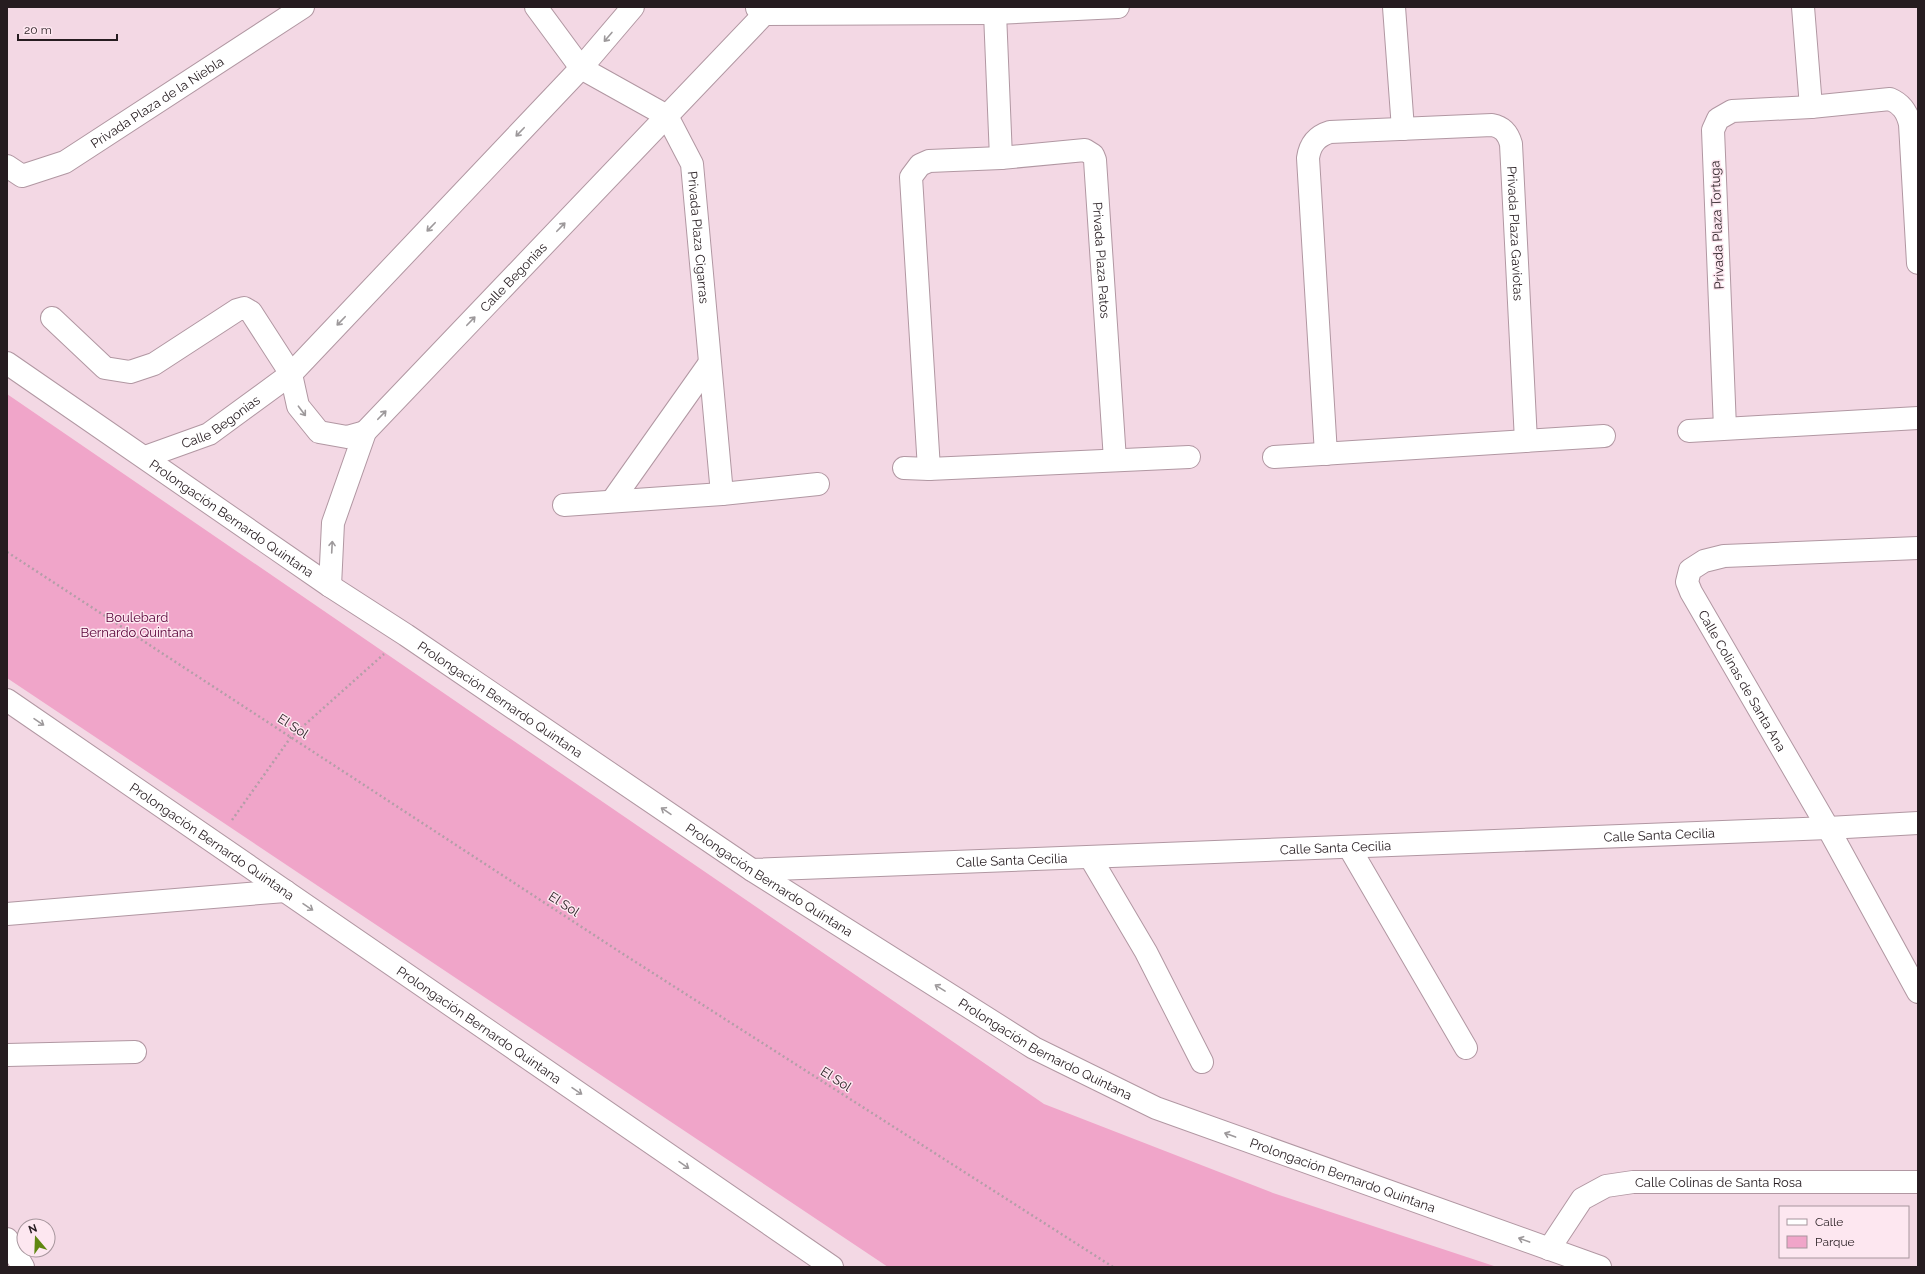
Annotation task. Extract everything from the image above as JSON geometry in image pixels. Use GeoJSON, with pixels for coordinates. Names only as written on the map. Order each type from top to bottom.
{"type":"FeatureCollection","features":[{"type":"Feature","properties":{"kind":"street","name":"Privada Plaza de la Niebla"},"geometry":{"type":"LineString","coordinates":[[7,166],[22,176],[65,162],[302,7]]}},
{"type":"Feature","properties":{"kind":"street"},"geometry":{"type":"LineString","coordinates":[[536,7],[581,68],[667,116]]}},
{"type":"Feature","properties":{"kind":"street","name":"Calle Begonias"},"geometry":{"type":"LineString","coordinates":[[145,457],[208,434],[291,374],[581,68],[633,7]]}},
{"type":"Feature","properties":{"kind":"street"},"geometry":{"type":"LineString","coordinates":[[764,9],[995,13],[1118,7]]}},
{"type":"Feature","properties":{"kind":"street"},"geometry":{"type":"LineString","coordinates":[[1394,7],[1403,129]]}},
{"type":"Feature","properties":{"kind":"street"},"geometry":{"type":"LineString","coordinates":[[1803,7],[1812,107]]}},
{"type":"Feature","properties":{"kind":"street","name":"Calle Begonias"},"geometry":{"type":"LineString","coordinates":[[330,586],[333,523],[365,432],[667,116],[764,9]]}},
{"type":"Feature","properties":{"kind":"street"},"geometry":{"type":"LineString","coordinates":[[995,13],[1001,158]]}},
{"type":"Feature","properties":{"kind":"street","name":"Privada Plaza Tortuga"},"geometry":{"type":"LineString","coordinates":[[1725,428],[1713,130],[1718,119],[1732,111],[1812,107],[1890,99],[1898,102],[1903,107],[1910,124],[1918,263]]}},
{"type":"Feature","properties":{"kind":"street","name":"Privada Plaza Cigarras"},"geometry":{"type":"LineString","coordinates":[[667,116],[692,164],[722,494]]}},
{"type":"Feature","properties":{"kind":"street","name":"Privada Plaza Gaviotas"},"geometry":{"type":"LineString","coordinates":[[1326,454],[1308,158],[1309,150],[1314,141],[1322,135],[1330,132],[1492,125],[1499,126],[1509,137],[1511,144],[1526,441]]}},
{"type":"Feature","properties":{"kind":"street","name":"Privada Plaza Patos"},"geometry":{"type":"LineString","coordinates":[[929,469],[911,177],[920,165],[929,161],[1001,158],[1084,150],[1092,155],[1095,160],[1115,460]]}},
{"type":"Feature","properties":{"kind":"street"},"geometry":{"type":"LineString","coordinates":[[52,318],[105,368],[130,372],[154,364],[237,310],[244,308],[251,312],[291,374],[298,406],[318,432],[347,437],[365,432]]}},
{"type":"Feature","properties":{"kind":"street","name":"Prolongación Bernardo Quintana"},"geometry":{"type":"LineString","coordinates":[[7,363],[330,586],[406,635],[752,870],[1034,1048],[1156,1108],[1600,1267]]}},
{"type":"Feature","properties":{"kind":"street"},"geometry":{"type":"LineString","coordinates":[[612,501],[709,364]]}},
{"type":"Feature","properties":{"kind":"street"},"geometry":{"type":"LineString","coordinates":[[1689,431],[1918,418]]}},
{"type":"Feature","properties":{"kind":"street"},"geometry":{"type":"LineString","coordinates":[[1274,457],[1604,436]]}},
{"type":"Feature","properties":{"kind":"street"},"geometry":{"type":"LineString","coordinates":[[904,468],[929,469],[1189,456]]}},
{"type":"Feature","properties":{"kind":"street"},"geometry":{"type":"LineString","coordinates":[[564,505],[722,494],[818,484]]}},
{"type":"Feature","properties":{"kind":"street","name":"Calle Colinas de Santa Ana"},"geometry":{"type":"LineString","coordinates":[[1918,548],[1724,556],[1704,562],[1690,570],[1687,582],[1691,592],[1828,828],[1911,964],[1918,992]]}},
{"type":"Feature","properties":{"kind":"street","name":"Prolongación Bernardo Quintana"},"geometry":{"type":"LineString","coordinates":[[7,700],[832,1267]]}},
{"type":"Feature","properties":{"kind":"street","name":"Calle Santa Cecilia"},"geometry":{"type":"LineString","coordinates":[[752,870],[1828,828],[1918,823]]}},
{"type":"Feature","properties":{"kind":"street"},"geometry":{"type":"LineString","coordinates":[[1349,847],[1466,1048]]}},
{"type":"Feature","properties":{"kind":"street"},"geometry":{"type":"LineString","coordinates":[[1090,857],[1146,952],[1202,1062]]}},
{"type":"Feature","properties":{"kind":"street"},"geometry":{"type":"LineString","coordinates":[[7,914],[285,891]]}},
{"type":"Feature","properties":{"kind":"street"},"geometry":{"type":"LineString","coordinates":[[7,1055],[136,1052]]}},
{"type":"Feature","properties":{"kind":"street","name":"Calle Colinas de Santa Rosa"},"geometry":{"type":"LineString","coordinates":[[1549,1249],[1582,1199],[1606,1186],[1633,1182],[1918,1182]]}},
{"type":"Feature","properties":{"kind":"street"},"geometry":{"type":"LineString","coordinates":[[7,1239],[23,1267]]}},
{"type":"Feature","properties":{"kind":"path","name":"El Sol"},"geometry":{"type":"LineString","coordinates":[[7,552],[620,952],[1113,1267]]}},
{"type":"Feature","properties":{"kind":"path"},"geometry":{"type":"LineString","coordinates":[[216,844],[291,737],[406,635]]}},
{"type":"Feature","properties":{"kind":"green space","name":"Boulebard Bernardo Quintana"},"geometry":{"type":"Polygon","coordinates":[[[7,394],[1044,1104],[1273,1193],[1497,1267],[888,1267],[7,678],[7,394]]]}}]}
